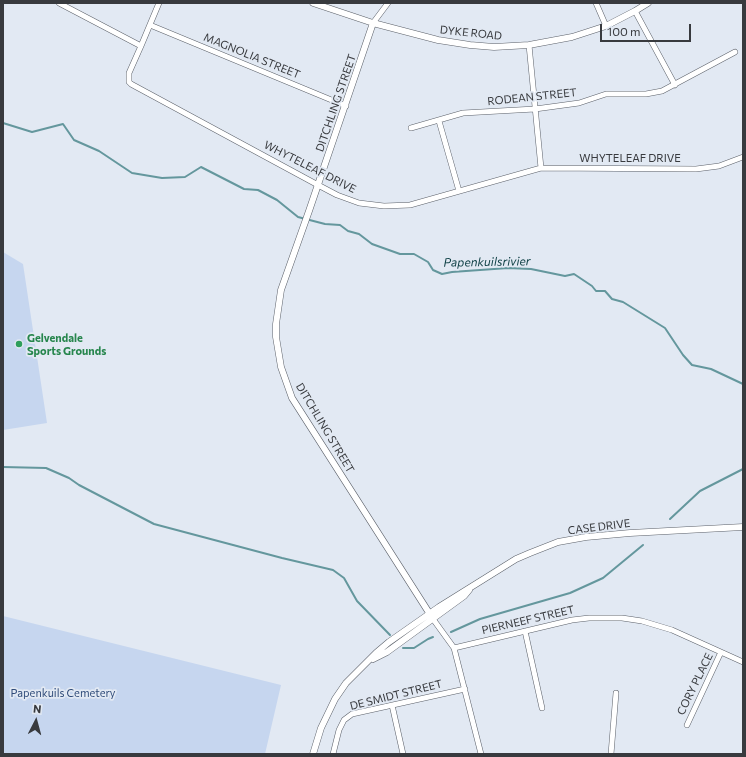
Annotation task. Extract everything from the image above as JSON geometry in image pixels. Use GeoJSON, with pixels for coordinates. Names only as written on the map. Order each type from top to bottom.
{"type":"FeatureCollection","features":[{"type":"Feature","properties":{"kind":"street"},"geometry":{"type":"LineString","coordinates":[[59,3],[141,46]]}},
{"type":"Feature","properties":{"kind":"street","name":"WHYTELEAF DRIVE"},"geometry":{"type":"LineString","coordinates":[[159,3],[129,73],[130,82],[318,185],[337,195],[359,203],[384,206],[410,205],[541,168],[696,169],[719,166],[743,157]]}},
{"type":"Feature","properties":{"kind":"street","name":"DYKE ROAD"},"geometry":{"type":"LineString","coordinates":[[313,3],[373,23],[450,42],[489,46],[529,45],[560,40],[606,26],[636,11],[648,3]]}},
{"type":"Feature","properties":{"kind":"street"},"geometry":{"type":"LineString","coordinates":[[373,23],[388,3]]}},
{"type":"Feature","properties":{"kind":"street"},"geometry":{"type":"LineString","coordinates":[[596,3],[606,26]]}},
{"type":"Feature","properties":{"kind":"street"},"geometry":{"type":"LineString","coordinates":[[636,11],[674,85]]}},
{"type":"Feature","properties":{"kind":"street","name":"DITCHLING STREET"},"geometry":{"type":"LineString","coordinates":[[373,23],[346,106],[286,276],[278,305],[276,337],[281,367],[292,398],[454,648],[481,754]]}},
{"type":"Feature","properties":{"kind":"street","name":"MAGNOLIA STREET"},"geometry":{"type":"LineString","coordinates":[[150,25],[346,106]]}},
{"type":"Feature","properties":{"kind":"street"},"geometry":{"type":"LineString","coordinates":[[529,45],[541,168]]}},
{"type":"Feature","properties":{"kind":"street","name":"RODEAN STREET"},"geometry":{"type":"LineString","coordinates":[[411,128],[463,113],[535,109],[579,103],[606,94],[654,93],[674,85],[735,52]]}},
{"type":"Feature","properties":{"kind":"street"},"geometry":{"type":"LineString","coordinates":[[439,121],[459,191]]}},
{"type":"Feature","properties":{"kind":"street","name":"CASE DRIVE"},"geometry":{"type":"LineString","coordinates":[[313,754],[321,728],[335,699],[350,679],[376,653],[388,642],[432,616],[461,593],[470,589],[504,566],[530,552],[558,542],[586,537],[612,534],[743,527]]}},
{"type":"Feature","properties":{"kind":"street","name":"PIERNEEF STREET"},"geometry":{"type":"LineString","coordinates":[[454,648],[572,620],[589,618],[622,618],[661,626],[689,636],[743,662]]}},
{"type":"Feature","properties":{"kind":"street"},"geometry":{"type":"LineString","coordinates":[[525,631],[542,708]]}},
{"type":"Feature","properties":{"kind":"street","name":"CORY PLACE"},"geometry":{"type":"LineString","coordinates":[[687,725],[721,652]]}},
{"type":"Feature","properties":{"kind":"street","name":"DE SMIDT STREET"},"geometry":{"type":"LineString","coordinates":[[333,754],[339,730],[348,716],[352,714],[465,689]]}},
{"type":"Feature","properties":{"kind":"street"},"geometry":{"type":"LineString","coordinates":[[611,754],[616,693]]}},
{"type":"Feature","properties":{"kind":"street"},"geometry":{"type":"LineString","coordinates":[[392,705],[403,754]]}},
{"type":"Feature","properties":{"kind":"green space","name":"Gelvendale Sports Grounds"},"geometry":{"type":"Polygon","coordinates":[[[3,252],[23,264],[47,423],[3,430],[3,252]]]}},
{"type":"Feature","properties":{"kind":"green space","name":"Papenkuils Cemetery"},"geometry":{"type":"Polygon","coordinates":[[[3,616],[281,685],[265,754],[3,754],[3,616]]]}},
{"type":"Feature","properties":{"kind":"waterway","name":"Papenkuilsrivier"},"geometry":{"type":"LineString","coordinates":[[3,123],[32,132],[63,124],[74,140],[99,151],[132,173],[162,178],[185,177],[201,167],[244,189],[258,190],[277,200],[298,217],[325,224],[340,225],[348,231],[359,234],[372,244],[400,254],[414,254],[428,262],[433,270],[442,274],[508,268],[531,269],[565,276],[574,274],[592,286],[596,291],[605,291],[612,299],[623,302],[665,328],[683,355],[692,365],[711,369],[743,384]]}},
{"type":"Feature","properties":{"kind":"waterway"},"geometry":{"type":"LineString","coordinates":[[3,467],[46,468],[69,478],[79,485],[154,524],[333,570],[344,578],[357,601],[390,635]]}},
{"type":"Feature","properties":{"kind":"waterway"},"geometry":{"type":"LineString","coordinates":[[670,519],[700,491],[743,469]]}},
{"type":"Feature","properties":{"kind":"waterway"},"geometry":{"type":"LineString","coordinates":[[451,632],[480,619],[570,593],[603,578],[643,545]]}},
{"type":"Feature","properties":{"kind":"waterway"},"geometry":{"type":"LineString","coordinates":[[403,648],[414,648],[433,637]]}},
{"type":"Feature","properties":{"kind":"place","name":"Gelvendale Sports Grounds"},"geometry":{"type":"Point","coordinates":[19,344]}}]}
